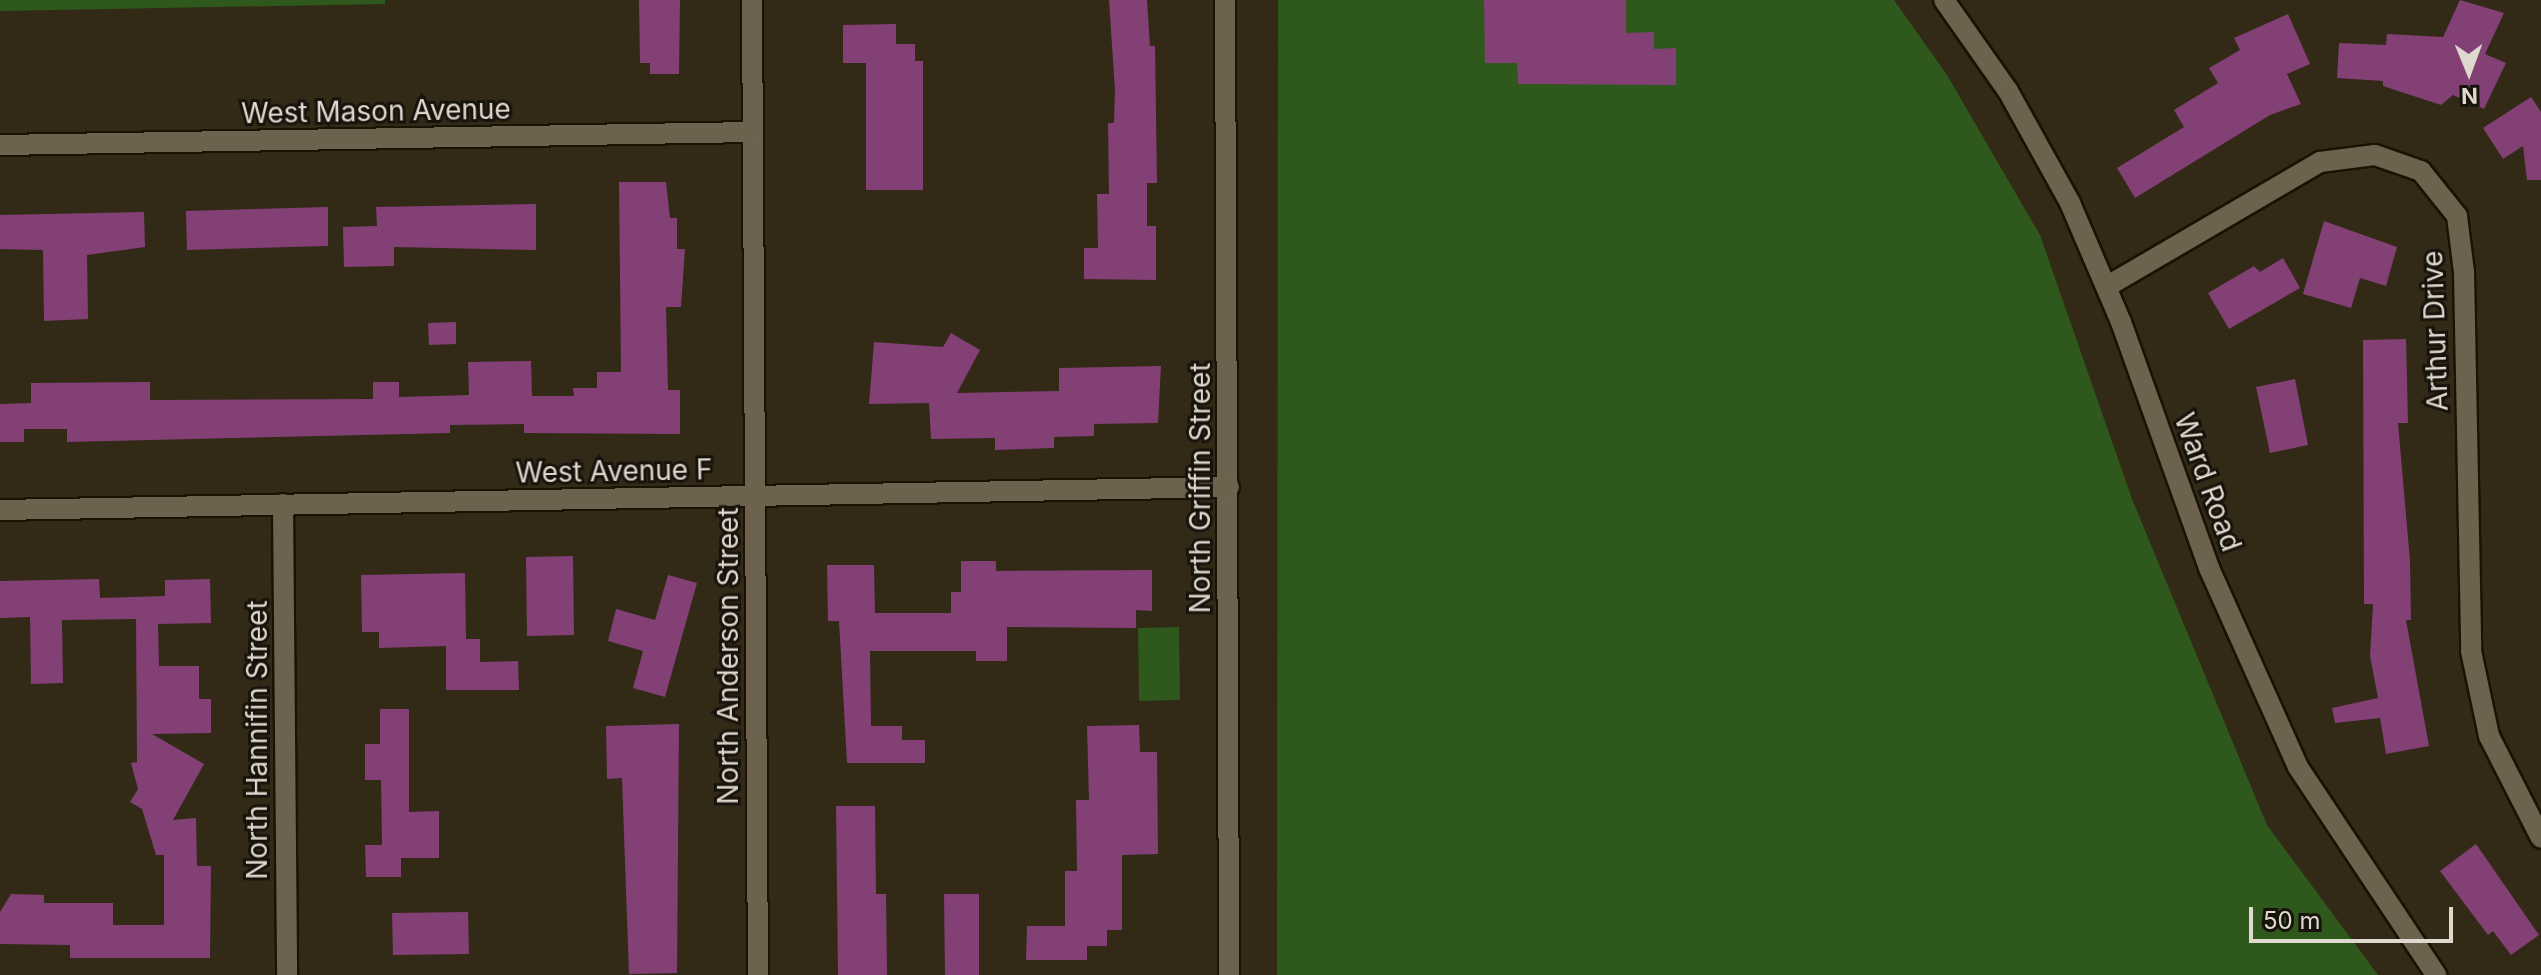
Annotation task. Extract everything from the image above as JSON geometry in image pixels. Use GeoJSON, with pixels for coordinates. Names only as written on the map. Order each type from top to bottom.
{"type":"FeatureCollection","features":[{"type":"Feature","properties":{"kind":"street","name":"North Anderson Street"},"geometry":{"type":"LineString","coordinates":[[752,0],[758,975]]}},
{"type":"Feature","properties":{"kind":"street","name":"North Griffin Street"},"geometry":{"type":"LineString","coordinates":[[1225,0],[1229,975]]}},
{"type":"Feature","properties":{"kind":"street","name":"Ward Road"},"geometry":{"type":"LineString","coordinates":[[1944,0],[2008,91],[2070,203],[2106,287],[2209,568],[2298,767],[2436,975]]}},
{"type":"Feature","properties":{"kind":"street","name":"West Mason Avenue"},"geometry":{"type":"LineString","coordinates":[[0,145],[752,132]]}},
{"type":"Feature","properties":{"kind":"street","name":"Arthur Drive"},"geometry":{"type":"LineString","coordinates":[[2106,287],[2320,162],[2375,155],[2421,171],[2457,216],[2464,272],[2471,651],[2489,736],[2541,838]]}},
{"type":"Feature","properties":{"kind":"street","name":"West Avenue F"},"geometry":{"type":"LineString","coordinates":[[0,510],[1229,487]]}},
{"type":"Feature","properties":{"kind":"street","name":"North Hannifin Street"},"geometry":{"type":"LineString","coordinates":[[283,504],[287,975]]}},
{"type":"Feature","properties":{"kind":"green space"},"geometry":{"type":"Polygon","coordinates":[[[0,0],[385,0],[385,4],[0,11],[0,0]]]}},
{"type":"Feature","properties":{"kind":"green space"},"geometry":{"type":"Polygon","coordinates":[[[1278,0],[1894,0],[1947,75],[2040,235],[2132,499],[2267,825],[2378,975],[1277,975],[1278,0]]]}},
{"type":"Feature","properties":{"kind":"green space"},"geometry":{"type":"Polygon","coordinates":[[[1179,627],[1180,700],[1139,701],[1138,628],[1179,627]]]}},
{"type":"Feature","properties":{"kind":"building"},"geometry":{"type":"Polygon","coordinates":[[[639,0],[680,0],[679,74],[650,74],[650,63],[640,63],[639,0]]]}},
{"type":"Feature","properties":{"kind":"building"},"geometry":{"type":"Polygon","coordinates":[[[1109,0],[1147,0],[1150,46],[1155,46],[1157,183],[1147,183],[1147,226],[1156,226],[1156,280],[1084,279],[1084,248],[1098,248],[1097,194],[1109,194],[1108,123],[1114,123],[1115,90],[1109,0]]]}},
{"type":"Feature","properties":{"kind":"building"},"geometry":{"type":"Polygon","coordinates":[[[1484,0],[1626,0],[1626,33],[1654,32],[1654,49],[1676,48],[1676,85],[1518,84],[1517,63],[1485,63],[1484,0]]]}},
{"type":"Feature","properties":{"kind":"building"},"geometry":{"type":"Polygon","coordinates":[[[2460,0],[2504,13],[2485,54],[2506,63],[2484,109],[2453,95],[2441,105],[2383,86],[2383,81],[2337,78],[2339,43],[2386,45],[2387,34],[2443,37],[2460,0]]]}},
{"type":"Feature","properties":{"kind":"building"},"geometry":{"type":"Polygon","coordinates":[[[2288,14],[2310,64],[2287,74],[2301,104],[2270,115],[2135,198],[2117,168],[2184,127],[2174,110],[2218,83],[2209,68],[2240,50],[2234,38],[2288,14]]]}},
{"type":"Feature","properties":{"kind":"building"},"geometry":{"type":"Polygon","coordinates":[[[896,24],[896,44],[915,44],[915,61],[923,61],[923,190],[866,190],[866,63],[843,63],[843,25],[896,24]]]}},
{"type":"Feature","properties":{"kind":"building"},"geometry":{"type":"Polygon","coordinates":[[[2531,97],[2541,112],[2541,180],[2527,180],[2523,146],[2503,159],[2483,128],[2531,97]]]}},
{"type":"Feature","properties":{"kind":"building"},"geometry":{"type":"Polygon","coordinates":[[[619,182],[666,182],[670,218],[677,218],[677,249],[685,249],[681,307],[666,307],[668,390],[680,390],[680,434],[524,433],[524,424],[450,425],[450,433],[67,442],[67,429],[24,429],[24,442],[0,442],[0,404],[31,403],[31,383],[150,382],[150,400],[373,399],[373,382],[399,382],[399,397],[469,395],[468,362],[531,361],[532,396],[574,396],[573,388],[597,388],[597,372],[621,372],[619,182]]]}},
{"type":"Feature","properties":{"kind":"building"},"geometry":{"type":"Polygon","coordinates":[[[536,204],[536,250],[394,247],[394,266],[344,267],[343,227],[377,226],[376,207],[536,204]]]}},
{"type":"Feature","properties":{"kind":"building"},"geometry":{"type":"Polygon","coordinates":[[[328,207],[328,246],[187,250],[186,211],[328,207]]]}},
{"type":"Feature","properties":{"kind":"building"},"geometry":{"type":"Polygon","coordinates":[[[144,212],[145,247],[87,255],[88,319],[44,321],[43,250],[0,249],[0,215],[144,212]]]}},
{"type":"Feature","properties":{"kind":"building"},"geometry":{"type":"Polygon","coordinates":[[[2324,221],[2397,247],[2386,286],[2360,278],[2351,308],[2303,294],[2324,221]]]}},
{"type":"Feature","properties":{"kind":"building"},"geometry":{"type":"Polygon","coordinates":[[[2283,258],[2300,288],[2229,329],[2208,293],[2254,266],[2260,272],[2283,258]]]}},
{"type":"Feature","properties":{"kind":"building"},"geometry":{"type":"Polygon","coordinates":[[[456,322],[456,344],[429,345],[428,323],[456,322]]]}},
{"type":"Feature","properties":{"kind":"building"},"geometry":{"type":"Polygon","coordinates":[[[951,333],[980,350],[957,393],[1059,391],[1059,368],[1161,366],[1158,423],[1094,424],[1094,436],[1054,437],[1054,448],[995,450],[995,438],[931,439],[929,403],[869,404],[874,342],[943,347],[951,333]]]}},
{"type":"Feature","properties":{"kind":"building"},"geometry":{"type":"Polygon","coordinates":[[[2406,339],[2408,423],[2398,423],[2410,561],[2411,620],[2406,620],[2429,746],[2386,754],[2380,718],[2335,723],[2332,708],[2378,698],[2370,656],[2373,604],[2364,604],[2363,340],[2406,339]]]}},
{"type":"Feature","properties":{"kind":"building"},"geometry":{"type":"Polygon","coordinates":[[[2295,379],[2308,445],[2270,453],[2256,387],[2295,379]]]}},
{"type":"Feature","properties":{"kind":"building"},"geometry":{"type":"Polygon","coordinates":[[[573,556],[574,635],[527,636],[526,557],[573,556]]]}},
{"type":"Feature","properties":{"kind":"building"},"geometry":{"type":"Polygon","coordinates":[[[961,561],[996,561],[996,571],[1152,570],[1152,611],[1136,610],[1136,628],[1007,627],[1007,661],[976,661],[976,651],[870,651],[871,726],[902,726],[902,740],[925,740],[925,763],[847,763],[839,621],[828,621],[827,565],[874,565],[875,613],[951,613],[951,592],[961,592],[961,561]]]}},
{"type":"Feature","properties":{"kind":"building"},"geometry":{"type":"Polygon","coordinates":[[[465,573],[466,639],[480,639],[480,662],[518,661],[519,690],[446,690],[446,646],[379,648],[379,632],[362,632],[361,575],[465,573]]]}},
{"type":"Feature","properties":{"kind":"building"},"geometry":{"type":"Polygon","coordinates":[[[668,575],[697,583],[665,697],[633,688],[643,651],[608,641],[616,609],[655,620],[668,575]]]}},
{"type":"Feature","properties":{"kind":"building"},"geometry":{"type":"Polygon","coordinates":[[[99,579],[100,598],[165,596],[165,580],[210,579],[211,623],[158,624],[159,666],[199,666],[199,699],[211,699],[211,733],[152,734],[204,764],[173,820],[196,818],[197,866],[211,866],[210,958],[70,958],[70,945],[0,944],[0,912],[11,894],[44,895],[44,903],[113,903],[113,925],[164,925],[164,855],[156,855],[142,809],[130,802],[138,789],[131,763],[137,762],[136,619],[62,620],[63,683],[31,684],[30,617],[0,618],[0,581],[99,579]]]}},
{"type":"Feature","properties":{"kind":"building"},"geometry":{"type":"Polygon","coordinates":[[[380,709],[409,709],[409,812],[439,811],[439,858],[401,858],[401,877],[366,877],[365,845],[382,845],[381,780],[365,780],[365,744],[380,744],[380,709]]]}},
{"type":"Feature","properties":{"kind":"building"},"geometry":{"type":"Polygon","coordinates":[[[679,724],[677,973],[629,974],[622,778],[607,779],[606,726],[679,724]]]}},
{"type":"Feature","properties":{"kind":"building"},"geometry":{"type":"Polygon","coordinates":[[[1139,725],[1140,752],[1157,752],[1158,854],[1122,855],[1122,930],[1107,930],[1107,946],[1087,946],[1087,960],[1026,960],[1027,926],[1065,926],[1065,871],[1077,871],[1076,800],[1089,800],[1087,726],[1139,725]]]}},
{"type":"Feature","properties":{"kind":"building"},"geometry":{"type":"Polygon","coordinates":[[[836,806],[875,806],[876,894],[886,894],[887,975],[838,975],[836,806]]]}},
{"type":"Feature","properties":{"kind":"building"},"geometry":{"type":"Polygon","coordinates":[[[2476,844],[2539,935],[2511,955],[2493,931],[2488,935],[2440,871],[2476,844]]]}},
{"type":"Feature","properties":{"kind":"building"},"geometry":{"type":"Polygon","coordinates":[[[944,894],[979,894],[979,975],[945,975],[944,894]]]}},
{"type":"Feature","properties":{"kind":"building"},"geometry":{"type":"Polygon","coordinates":[[[468,912],[469,954],[393,955],[392,913],[468,912]]]}}]}
